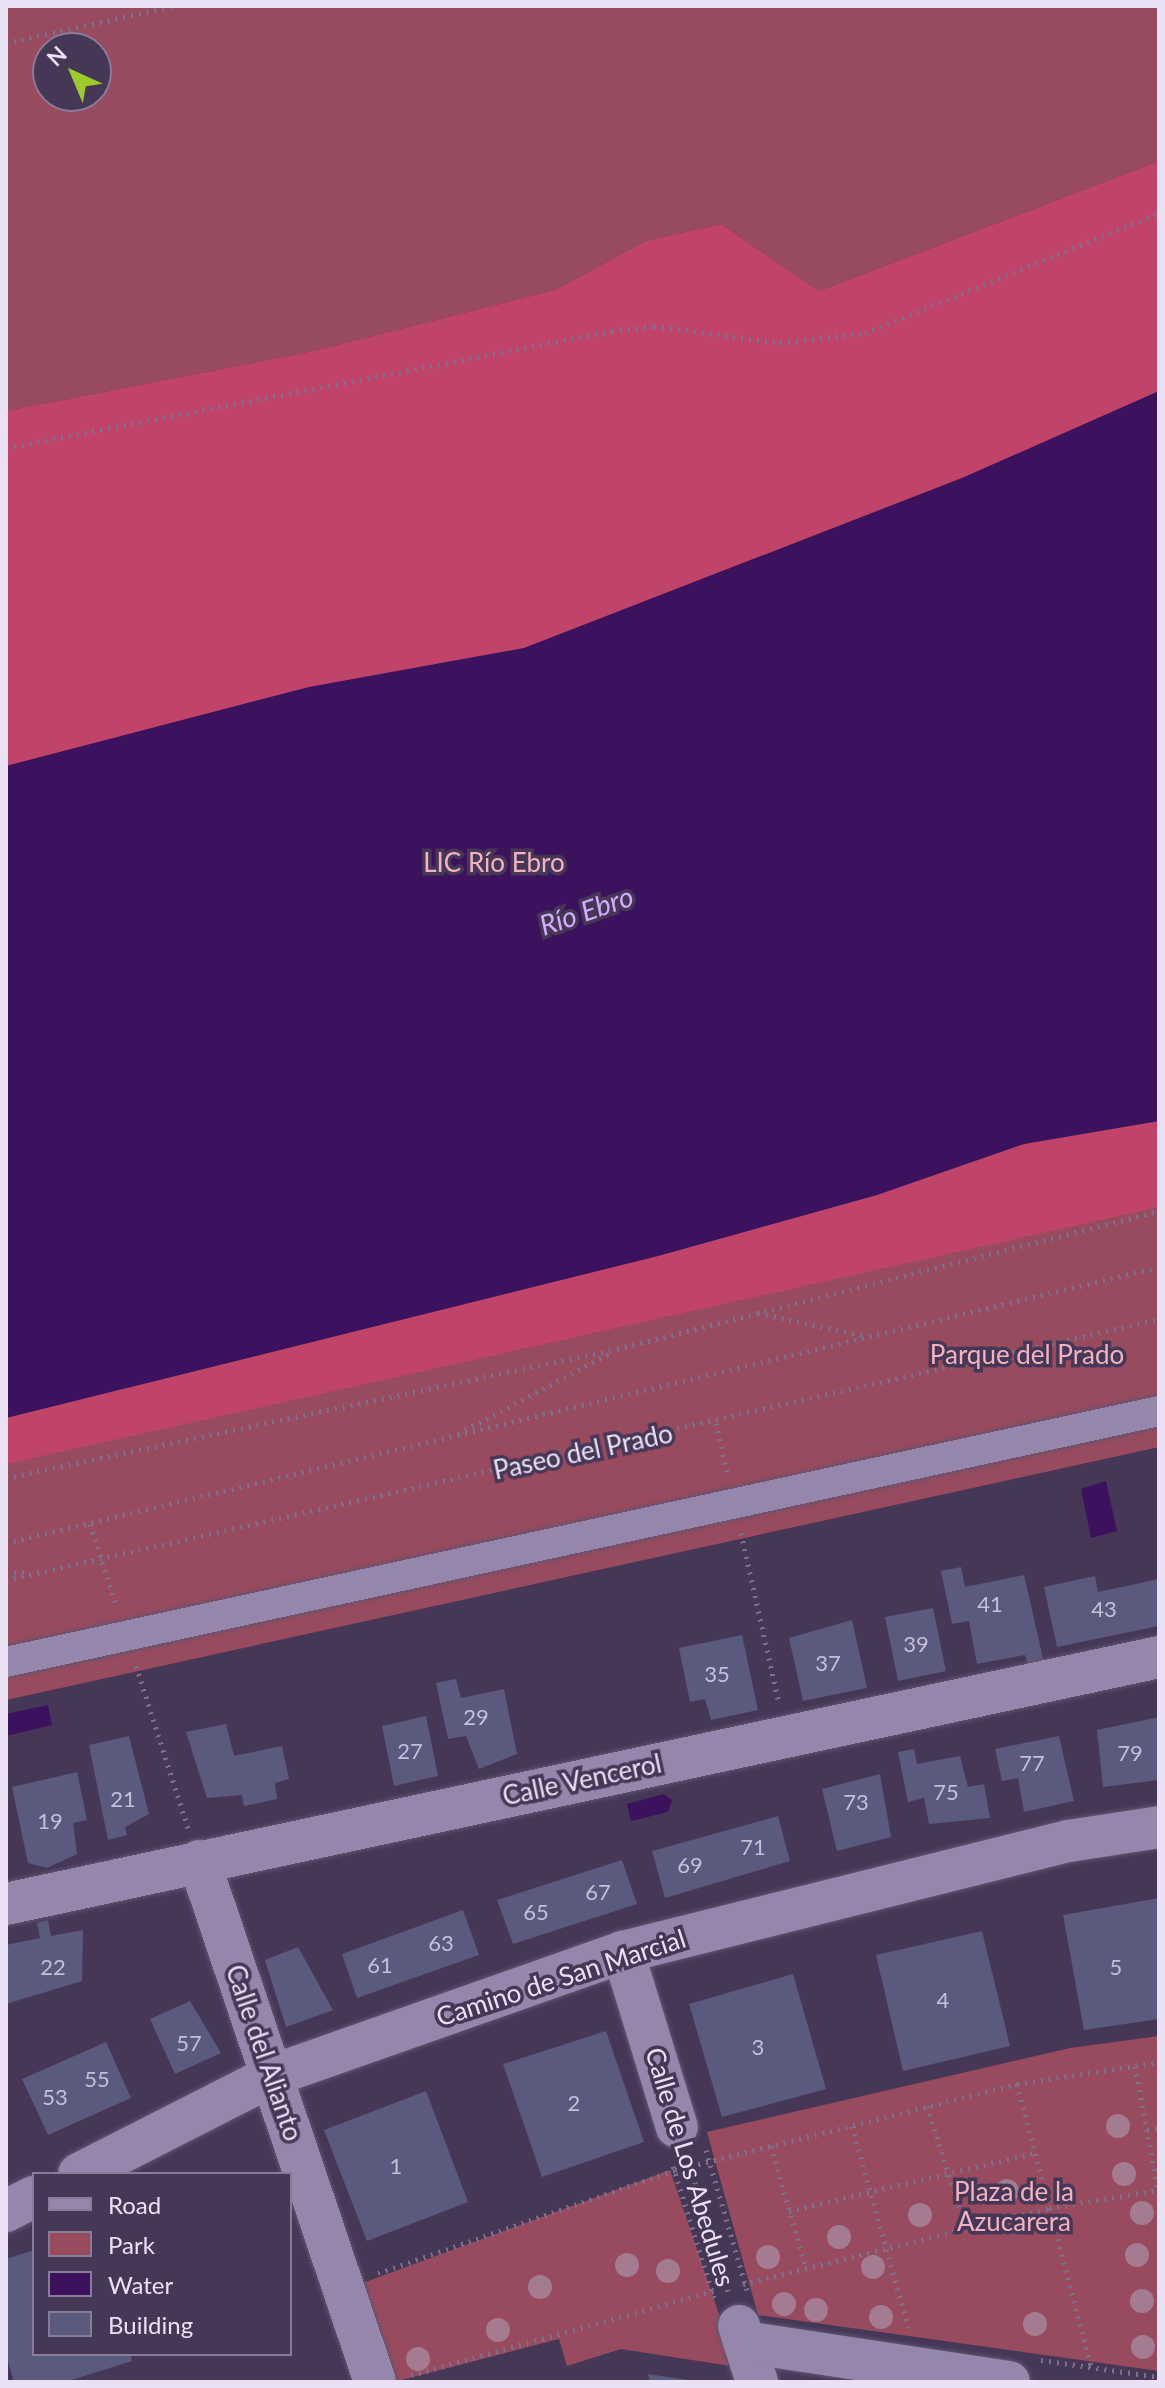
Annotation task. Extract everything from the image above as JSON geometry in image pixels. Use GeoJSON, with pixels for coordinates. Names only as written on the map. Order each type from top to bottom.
{"type":"FeatureCollection","features":[{"type":"Feature","properties":{"kind":"street"},"geometry":{"type":"LineString","coordinates":[[6,1662],[1159,1411]]}},
{"type":"Feature","properties":{"kind":"street","name":"Calle Vencerol"},"geometry":{"type":"LineString","coordinates":[[6,1904],[1159,1657]]}},
{"type":"Feature","properties":{"kind":"street","name":"Camino de San Marcial"},"geometry":{"type":"LineString","coordinates":[[83,2172],[271,2076],[623,1952],[1068,1841],[1159,1827]]}},
{"type":"Feature","properties":{"kind":"street","name":"Calle del Alianto"},"geometry":{"type":"LineString","coordinates":[[199,1861],[271,2076],[388,2380]]}},
{"type":"Feature","properties":{"kind":"street","name":"Calle de Los Abedules"},"geometry":{"type":"LineString","coordinates":[[623,1952],[683,2139]]}},
{"type":"Feature","properties":{"kind":"street"},"geometry":{"type":"LineString","coordinates":[[6,2211],[32,2198]]}},
{"type":"Feature","properties":{"kind":"street"},"geometry":{"type":"LineString","coordinates":[[736,2314],[921,2370],[1020,2370]]}},
{"type":"Feature","properties":{"kind":"street"},"geometry":{"type":"LineString","coordinates":[[736,2314],[757,2382]]}},
{"type":"Feature","properties":{"kind":"path"},"geometry":{"type":"LineString","coordinates":[[6,43],[174,6]]}},
{"type":"Feature","properties":{"kind":"path"},"geometry":{"type":"LineString","coordinates":[[6,448],[612,331],[654,326],[780,343],[865,333],[1159,213]]}},
{"type":"Feature","properties":{"kind":"path"},"geometry":{"type":"LineString","coordinates":[[6,1478],[617,1349],[1159,1211]]}},
{"type":"Feature","properties":{"kind":"path"},"geometry":{"type":"LineString","coordinates":[[6,1543],[1159,1267]]}},
{"type":"Feature","properties":{"kind":"path"},"geometry":{"type":"LineString","coordinates":[[757,1313],[869,1337]]}},
{"type":"Feature","properties":{"kind":"path","name":"Paseo del Prado"},"geometry":{"type":"LineString","coordinates":[[6,1580],[716,1423],[1159,1319]]}},
{"type":"Feature","properties":{"kind":"path"},"geometry":{"type":"LineString","coordinates":[[450,1438],[617,1349]]}},
{"type":"Feature","properties":{"kind":"path"},"geometry":{"type":"LineString","coordinates":[[716,1423],[781,1711]]}},
{"type":"Feature","properties":{"kind":"path"},"geometry":{"type":"LineString","coordinates":[[90,1524],[199,1861]]}},
{"type":"Feature","properties":{"kind":"path"},"geometry":{"type":"LineString","coordinates":[[6,1573],[41,1572]]}},
{"type":"Feature","properties":{"kind":"path"},"geometry":{"type":"LineString","coordinates":[[368,2276],[675,2170],[1017,2084],[1159,2062]]}},
{"type":"Feature","properties":{"kind":"path"},"geometry":{"type":"LineString","coordinates":[[745,2283],[1049,2208],[1158,2190],[1135,2066]]}},
{"type":"Feature","properties":{"kind":"path"},"geometry":{"type":"LineString","coordinates":[[1017,2084],[1091,2367]]}},
{"type":"Feature","properties":{"kind":"path"},"geometry":{"type":"LineString","coordinates":[[927,2106],[966,2229]]}},
{"type":"Feature","properties":{"kind":"path"},"geometry":{"type":"LineString","coordinates":[[852,2126],[921,2370]]}},
{"type":"Feature","properties":{"kind":"path"},"geometry":{"type":"LineString","coordinates":[[1147,2130],[1159,2128]]}},
{"type":"Feature","properties":{"kind":"path"},"geometry":{"type":"LineString","coordinates":[[683,2139],[709,2161],[745,2283],[736,2314],[712,2292],[675,2170],[683,2139]]}},
{"type":"Feature","properties":{"kind":"path","name":"Calle de Los Abedules"},"geometry":{"type":"LineString","coordinates":[[683,2139],[736,2314]]}},
{"type":"Feature","properties":{"kind":"path"},"geometry":{"type":"LineString","coordinates":[[771,2146],[806,2268]]}},
{"type":"Feature","properties":{"kind":"path"},"geometry":{"type":"LineString","coordinates":[[789,2211],[1035,2153]]}},
{"type":"Feature","properties":{"kind":"path"},"geometry":{"type":"LineString","coordinates":[[736,2314],[745,2283]]}},
{"type":"Feature","properties":{"kind":"path"},"geometry":{"type":"LineString","coordinates":[[388,2380],[712,2292]]}},
{"type":"Feature","properties":{"kind":"path"},"geometry":{"type":"LineString","coordinates":[[712,2292],[736,2314]]}},
{"type":"Feature","properties":{"kind":"path"},"geometry":{"type":"LineString","coordinates":[[1020,2370],[1091,2367],[1159,2377]]}},
{"type":"Feature","properties":{"kind":"green space"},"geometry":{"type":"Polygon","coordinates":[[[6,6],[1159,6],[1159,161],[819,291],[721,224],[645,241],[555,290],[313,351],[6,411],[6,6]]]}},
{"type":"Feature","properties":{"kind":"green space","name":"LIC Río Ebro"},"geometry":{"type":"Polygon","coordinates":[[[1159,181],[1159,1447],[6,1700],[6,446],[816,322],[1159,181]]]}},
{"type":"Feature","properties":{"kind":"green space","name":"Plaza de la Azucarera"},"geometry":{"type":"Polygon","coordinates":[[[1159,2036],[1159,2371],[758,2315],[707,2132],[1070,2048],[1159,2036]]]}},
{"type":"Feature","properties":{"kind":"green space"},"geometry":{"type":"Polygon","coordinates":[[[670,2170],[737,2367],[621,2349],[567,2366],[559,2339],[394,2382],[360,2284],[670,2170]]]}},
{"type":"Feature","properties":{"kind":"shaded area"},"geometry":{"type":"Polygon","coordinates":[[[1159,161],[1159,391],[962,478],[524,648],[309,687],[6,766],[6,411],[313,351],[555,290],[645,241],[721,224],[819,291],[1159,161]]]}},
{"type":"Feature","properties":{"kind":"shaded area"},"geometry":{"type":"Polygon","coordinates":[[[1159,1121],[1159,1207],[6,1464],[6,1418],[658,1256],[877,1195],[1024,1144],[1159,1121]]]}},
{"type":"Feature","properties":{"kind":"water","name":"LIC Río Ebro"},"geometry":{"type":"Polygon","coordinates":[[[1159,391],[1159,1121],[1024,1144],[877,1195],[658,1256],[6,1418],[6,766],[309,687],[524,648],[962,478],[1159,391]]]}},
{"type":"Feature","properties":{"kind":"water"},"geometry":{"type":"Polygon","coordinates":[[[1106,1481],[1117,1531],[1091,1538],[1081,1489],[1106,1481]]]}},
{"type":"Feature","properties":{"kind":"water"},"geometry":{"type":"Polygon","coordinates":[[[48,1705],[52,1725],[6,1736],[6,1714],[48,1705]]]}},
{"type":"Feature","properties":{"kind":"water"},"geometry":{"type":"Polygon","coordinates":[[[664,1794],[672,1800],[668,1812],[631,1821],[627,1804],[664,1794]]]}},
{"type":"Feature","properties":{"kind":"building"},"geometry":{"type":"Polygon","coordinates":[[[961,1567],[965,1587],[1024,1575],[1045,1667],[1029,1670],[1025,1655],[977,1664],[969,1621],[952,1624],[941,1571],[961,1567]]]}},
{"type":"Feature","properties":{"kind":"building"},"geometry":{"type":"Polygon","coordinates":[[[1095,1576],[1098,1592],[1159,1579],[1159,1626],[1057,1647],[1044,1587],[1095,1576]]]}},
{"type":"Feature","properties":{"kind":"building"},"geometry":{"type":"Polygon","coordinates":[[[933,1608],[946,1671],[898,1681],[885,1617],[933,1608]]]}},
{"type":"Feature","properties":{"kind":"building"},"geometry":{"type":"Polygon","coordinates":[[[852,1620],[867,1688],[803,1701],[789,1638],[852,1620]]]}},
{"type":"Feature","properties":{"kind":"building"},"geometry":{"type":"Polygon","coordinates":[[[742,1635],[758,1710],[711,1720],[705,1699],[690,1702],[679,1648],[742,1635]]]}},
{"type":"Feature","properties":{"kind":"building"},"geometry":{"type":"Polygon","coordinates":[[[456,1679],[461,1698],[504,1689],[517,1754],[479,1769],[466,1736],[448,1739],[436,1683],[456,1679]]]}},
{"type":"Feature","properties":{"kind":"building"},"geometry":{"type":"Polygon","coordinates":[[[426,1716],[438,1776],[394,1786],[382,1726],[426,1716]]]}},
{"type":"Feature","properties":{"kind":"building"},"geometry":{"type":"Polygon","coordinates":[[[1159,1717],[1159,1780],[1103,1787],[1097,1730],[1159,1717]]]}},
{"type":"Feature","properties":{"kind":"building"},"geometry":{"type":"Polygon","coordinates":[[[226,1724],[234,1756],[282,1746],[289,1779],[275,1783],[277,1799],[244,1806],[242,1795],[207,1798],[186,1732],[226,1724]]]}},
{"type":"Feature","properties":{"kind":"building"},"geometry":{"type":"Polygon","coordinates":[[[129,1736],[149,1814],[125,1827],[127,1835],[108,1840],[89,1745],[129,1736]]]}},
{"type":"Feature","properties":{"kind":"building"},"geometry":{"type":"Polygon","coordinates":[[[1059,1736],[1074,1801],[1024,1812],[1018,1778],[1002,1781],[995,1749],[1059,1736]]]}},
{"type":"Feature","properties":{"kind":"building"},"geometry":{"type":"Polygon","coordinates":[[[914,1749],[917,1764],[960,1756],[968,1787],[984,1784],[990,1818],[929,1824],[924,1798],[908,1802],[898,1752],[914,1749]]]}},
{"type":"Feature","properties":{"kind":"building"},"geometry":{"type":"Polygon","coordinates":[[[77,1772],[87,1820],[73,1823],[77,1854],[47,1868],[28,1863],[12,1787],[77,1772]]]}},
{"type":"Feature","properties":{"kind":"building"},"geometry":{"type":"Polygon","coordinates":[[[880,1774],[891,1837],[837,1851],[822,1789],[880,1774]]]}},
{"type":"Feature","properties":{"kind":"building"},"geometry":{"type":"Polygon","coordinates":[[[778,1816],[790,1861],[665,1898],[652,1851],[778,1816]]]}},
{"type":"Feature","properties":{"kind":"building"},"geometry":{"type":"Polygon","coordinates":[[[622,1860],[637,1904],[513,1944],[497,1900],[622,1860]]]}},
{"type":"Feature","properties":{"kind":"building"},"geometry":{"type":"Polygon","coordinates":[[[1159,1898],[1159,2019],[1084,2030],[1063,1915],[1159,1898]]]}},
{"type":"Feature","properties":{"kind":"building"},"geometry":{"type":"Polygon","coordinates":[[[463,1910],[479,1955],[357,1998],[342,1954],[463,1910]]]}},
{"type":"Feature","properties":{"kind":"building"},"geometry":{"type":"Polygon","coordinates":[[[48,1920],[51,1936],[83,1930],[82,1981],[6,2004],[6,1945],[40,1938],[37,1923],[48,1920]]]}},
{"type":"Feature","properties":{"kind":"building"},"geometry":{"type":"Polygon","coordinates":[[[982,1931],[1010,2046],[903,2071],[876,1955],[982,1931]]]}},
{"type":"Feature","properties":{"kind":"building"},"geometry":{"type":"Polygon","coordinates":[[[298,1947],[333,2010],[286,2027],[265,1960],[298,1947]]]}},
{"type":"Feature","properties":{"kind":"building"},"geometry":{"type":"Polygon","coordinates":[[[793,1974],[826,2089],[722,2117],[689,2004],[793,1974]]]}},
{"type":"Feature","properties":{"kind":"building"},"geometry":{"type":"Polygon","coordinates":[[[190,2001],[221,2053],[175,2074],[150,2019],[190,2001]]]}},
{"type":"Feature","properties":{"kind":"building"},"geometry":{"type":"Polygon","coordinates":[[[606,2031],[644,2142],[542,2177],[503,2064],[606,2031]]]}},
{"type":"Feature","properties":{"kind":"building"},"geometry":{"type":"Polygon","coordinates":[[[106,2042],[131,2098],[48,2135],[22,2079],[106,2042]]]}},
{"type":"Feature","properties":{"kind":"building"},"geometry":{"type":"Polygon","coordinates":[[[426,2091],[468,2202],[367,2241],[324,2130],[426,2091]]]}},
{"type":"Feature","properties":{"kind":"building"},"geometry":{"type":"Polygon","coordinates":[[[32,2251],[32,2356],[131,2356],[132,2361],[65,2382],[14,2382],[6,2355],[6,2259],[32,2251]]]}},
{"type":"Feature","properties":{"kind":"building"},"geometry":{"type":"Polygon","coordinates":[[[648,2374],[688,2380],[688,2382],[650,2382],[648,2374]]]}},
{"type":"Feature","properties":{"kind":"water label","name":"Río Ebro"},"geometry":{"type":"Point","coordinates":[586,910]}},
{"type":"Feature","properties":{"kind":"park label","name":"Parque del Prado"},"geometry":{"type":"Point","coordinates":[1027,1355]}}]}
